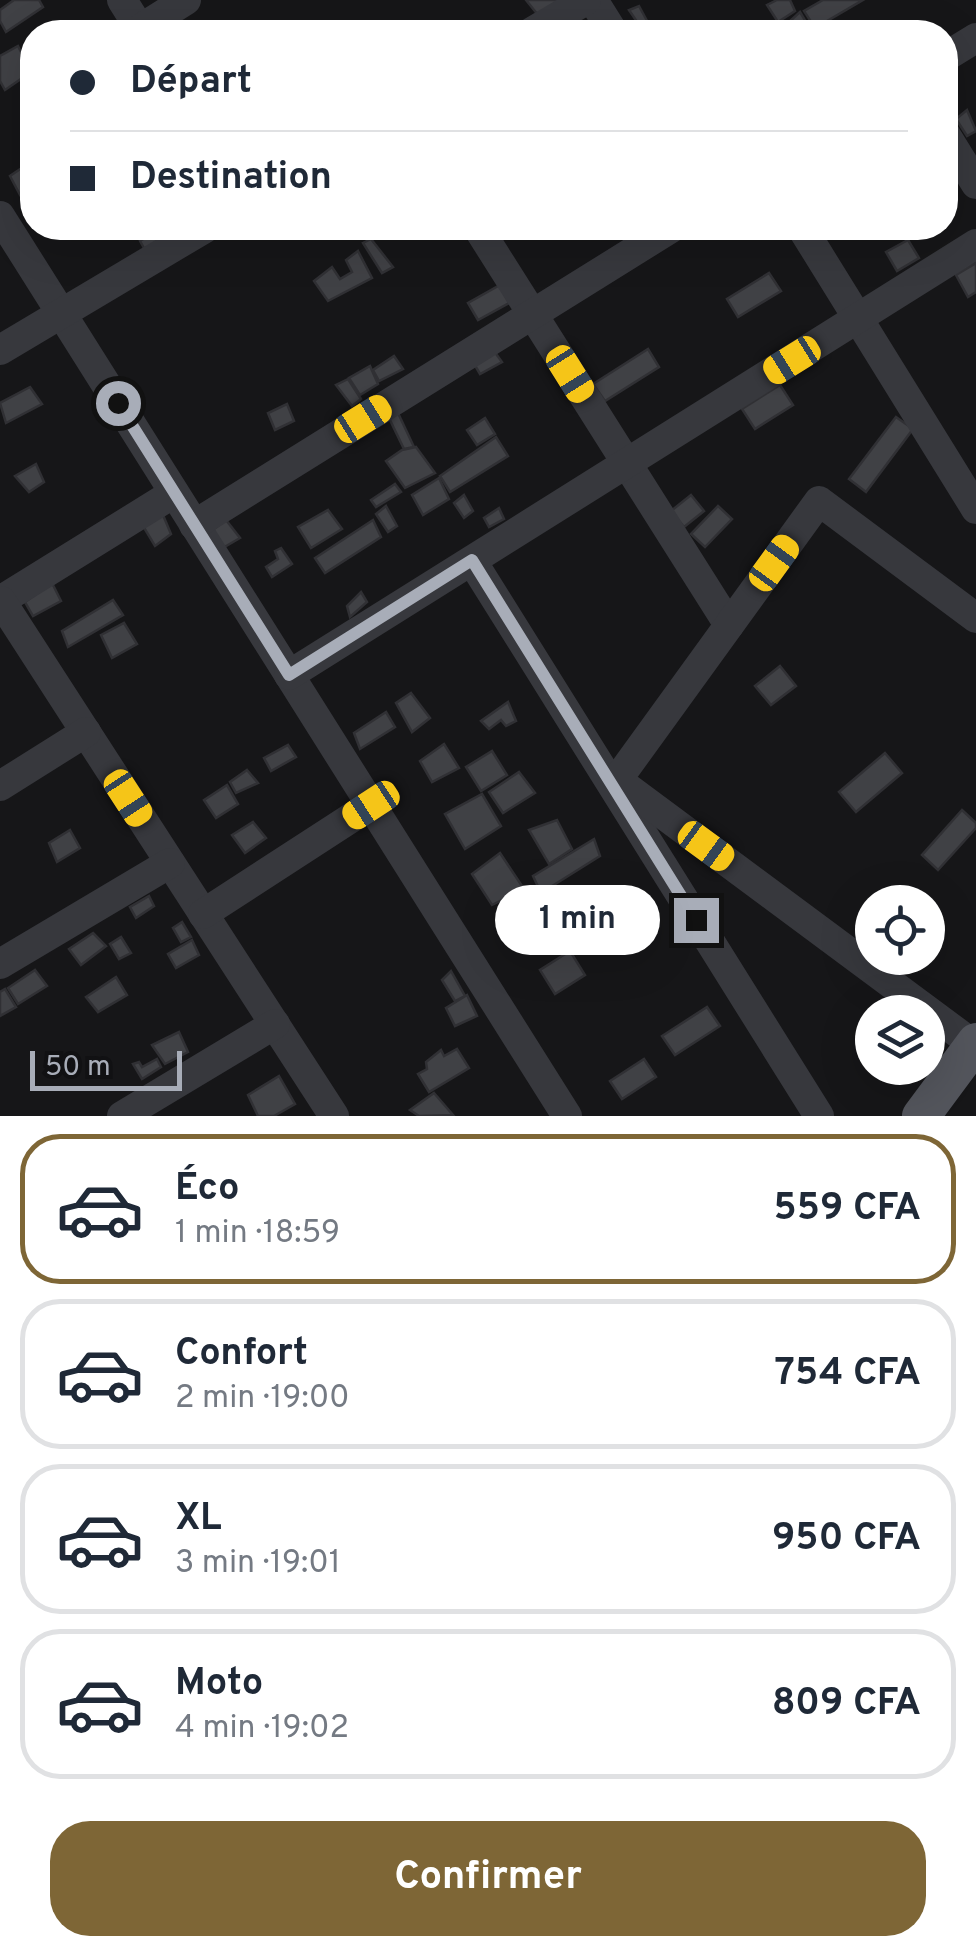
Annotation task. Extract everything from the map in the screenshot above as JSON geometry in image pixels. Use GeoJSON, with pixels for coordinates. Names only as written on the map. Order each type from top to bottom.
{"type":"FeatureCollection","features":[{"type":"Feature","properties":{"kind":"main road"},"geometry":{"type":"LineString","coordinates":[[921,1116],[975,1043]]}},
{"type":"Feature","properties":{"kind":"street"},"geometry":{"type":"LineString","coordinates":[[157,20],[186,0]]}},
{"type":"Feature","properties":{"kind":"street"},"geometry":{"type":"LineString","coordinates":[[554,20],[590,0]]}},
{"type":"Feature","properties":{"kind":"street"},"geometry":{"type":"LineString","coordinates":[[958,155],[976,184]]}},
{"type":"Feature","properties":{"kind":"street"},"geometry":{"type":"LineString","coordinates":[[0,216],[566,1116]]}},
{"type":"Feature","properties":{"kind":"street"},"geometry":{"type":"LineString","coordinates":[[0,350],[185,240]]}},
{"type":"Feature","properties":{"kind":"street"},"geometry":{"type":"LineString","coordinates":[[486,240],[729,625]]}},
{"type":"Feature","properties":{"kind":"street"},"geometry":{"type":"LineString","coordinates":[[194,524],[652,240]]}},
{"type":"Feature","properties":{"kind":"street"},"geometry":{"type":"LineString","coordinates":[[809,240],[976,509]]}},
{"type":"Feature","properties":{"kind":"street"},"geometry":{"type":"LineString","coordinates":[[289,675],[976,244]]}},
{"type":"Feature","properties":{"kind":"street"},"geometry":{"type":"LineString","coordinates":[[174,492],[0,601],[334,1116]]}},
{"type":"Feature","properties":{"kind":"street"},"geometry":{"type":"LineString","coordinates":[[975,1043],[617,780],[819,501],[976,618]]}},
{"type":"Feature","properties":{"kind":"street"},"geometry":{"type":"LineString","coordinates":[[472,560],[818,1116]]}},
{"type":"Feature","properties":{"kind":"street"},"geometry":{"type":"LineString","coordinates":[[0,786],[86,732]]}},
{"type":"Feature","properties":{"kind":"street"},"geometry":{"type":"LineString","coordinates":[[204,914],[371,805]]}},
{"type":"Feature","properties":{"kind":"street"},"geometry":{"type":"LineString","coordinates":[[0,964],[170,863]]}},
{"type":"Feature","properties":{"kind":"street"},"geometry":{"type":"LineString","coordinates":[[122,1116],[275,1024]]}},
{"type":"Feature","properties":{"kind":"building"},"geometry":{"type":"Polygon","coordinates":[[[14,0],[39,0],[43,7],[6,32],[0,10],[14,0]]]}},
{"type":"Feature","properties":{"kind":"building"},"geometry":{"type":"Polygon","coordinates":[[[526,0],[564,0],[538,15],[526,0]]]}},
{"type":"Feature","properties":{"kind":"building"},"geometry":{"type":"Polygon","coordinates":[[[790,0],[795,11],[777,20],[767,5],[790,0]]]}},
{"type":"Feature","properties":{"kind":"building"},"geometry":{"type":"Polygon","coordinates":[[[823,0],[863,0],[829,20],[810,20],[804,11],[823,0]]]}},
{"type":"Feature","properties":{"kind":"building"},"geometry":{"type":"Polygon","coordinates":[[[639,6],[647,20],[636,20],[629,10],[639,6]]]}},
{"type":"Feature","properties":{"kind":"building"},"geometry":{"type":"Polygon","coordinates":[[[18,46],[20,50],[20,80],[5,90],[0,81],[0,56],[18,46]]]}},
{"type":"Feature","properties":{"kind":"building"},"geometry":{"type":"Polygon","coordinates":[[[967,110],[976,131],[967,136],[958,117],[967,110]]]}},
{"type":"Feature","properties":{"kind":"building"},"geometry":{"type":"Polygon","coordinates":[[[20,169],[20,195],[10,176],[20,169]]]}},
{"type":"Feature","properties":{"kind":"building"},"geometry":{"type":"Polygon","coordinates":[[[142,240],[175,240],[149,257],[142,240]]]}},
{"type":"Feature","properties":{"kind":"building"},"geometry":{"type":"Polygon","coordinates":[[[372,240],[393,267],[382,273],[363,243],[372,240]]]}},
{"type":"Feature","properties":{"kind":"building"},"geometry":{"type":"Polygon","coordinates":[[[908,240],[919,258],[897,271],[886,252],[908,240]]]}},
{"type":"Feature","properties":{"kind":"building"},"geometry":{"type":"Polygon","coordinates":[[[358,251],[372,278],[328,301],[314,281],[332,267],[340,279],[352,272],[346,260],[358,251]]]}},
{"type":"Feature","properties":{"kind":"building"},"geometry":{"type":"Polygon","coordinates":[[[976,263],[976,292],[968,297],[956,275],[976,263]]]}},
{"type":"Feature","properties":{"kind":"building"},"geometry":{"type":"Polygon","coordinates":[[[769,273],[781,291],[738,317],[727,299],[769,273]]]}},
{"type":"Feature","properties":{"kind":"building"},"geometry":{"type":"Polygon","coordinates":[[[500,285],[509,303],[478,320],[468,303],[500,285]]]}},
{"type":"Feature","properties":{"kind":"building"},"geometry":{"type":"Polygon","coordinates":[[[648,349],[659,367],[605,401],[593,384],[648,349]]]}},
{"type":"Feature","properties":{"kind":"building"},"geometry":{"type":"Polygon","coordinates":[[[494,351],[502,362],[480,374],[473,362],[494,351]]]}},
{"type":"Feature","properties":{"kind":"building"},"geometry":{"type":"Polygon","coordinates":[[[394,356],[403,369],[379,381],[373,370],[394,356]]]}},
{"type":"Feature","properties":{"kind":"building"},"geometry":{"type":"Polygon","coordinates":[[[370,366],[378,384],[360,395],[349,378],[370,366]]]}},
{"type":"Feature","properties":{"kind":"building"},"geometry":{"type":"Polygon","coordinates":[[[348,379],[361,399],[352,406],[336,385],[348,379]]]}},
{"type":"Feature","properties":{"kind":"building"},"geometry":{"type":"Polygon","coordinates":[[[780,385],[793,405],[755,429],[742,409],[780,385]]]}},
{"type":"Feature","properties":{"kind":"building"},"geometry":{"type":"Polygon","coordinates":[[[30,387],[42,404],[6,423],[0,403],[30,387]]]}},
{"type":"Feature","properties":{"kind":"building"},"geometry":{"type":"Polygon","coordinates":[[[287,404],[294,421],[275,430],[268,413],[287,404]]]}},
{"type":"Feature","properties":{"kind":"building"},"geometry":{"type":"Polygon","coordinates":[[[398,413],[414,447],[404,449],[389,418],[398,413]]]}},
{"type":"Feature","properties":{"kind":"building"},"geometry":{"type":"Polygon","coordinates":[[[896,417],[913,429],[866,492],[849,479],[896,417]]]}},
{"type":"Feature","properties":{"kind":"building"},"geometry":{"type":"Polygon","coordinates":[[[485,418],[495,434],[477,445],[467,430],[485,418]]]}},
{"type":"Feature","properties":{"kind":"building"},"geometry":{"type":"Polygon","coordinates":[[[496,437],[508,456],[450,492],[440,476],[496,437]]]}},
{"type":"Feature","properties":{"kind":"building"},"geometry":{"type":"Polygon","coordinates":[[[416,447],[435,473],[405,488],[386,461],[402,450],[416,447]]]}},
{"type":"Feature","properties":{"kind":"building"},"geometry":{"type":"Polygon","coordinates":[[[36,464],[44,482],[29,492],[15,476],[36,464]]]}},
{"type":"Feature","properties":{"kind":"building"},"geometry":{"type":"Polygon","coordinates":[[[439,478],[449,499],[423,515],[412,495],[439,478]]]}},
{"type":"Feature","properties":{"kind":"building"},"geometry":{"type":"Polygon","coordinates":[[[395,484],[401,492],[376,507],[371,500],[395,484]]]}},
{"type":"Feature","properties":{"kind":"building"},"geometry":{"type":"Polygon","coordinates":[[[464,495],[473,511],[464,518],[454,503],[464,495]]]}},
{"type":"Feature","properties":{"kind":"building"},"geometry":{"type":"Polygon","coordinates":[[[691,495],[704,511],[684,527],[671,511],[691,495]]]}},
{"type":"Feature","properties":{"kind":"building"},"geometry":{"type":"Polygon","coordinates":[[[386,506],[397,526],[388,532],[376,514],[386,506]]]}},
{"type":"Feature","properties":{"kind":"building"},"geometry":{"type":"Polygon","coordinates":[[[718,506],[732,519],[705,547],[691,534],[718,506]]]}},
{"type":"Feature","properties":{"kind":"building"},"geometry":{"type":"Polygon","coordinates":[[[499,508],[504,519],[489,527],[484,518],[499,508]]]}},
{"type":"Feature","properties":{"kind":"building"},"geometry":{"type":"Polygon","coordinates":[[[328,510],[342,529],[311,548],[298,527],[328,510]]]}},
{"type":"Feature","properties":{"kind":"building"},"geometry":{"type":"Polygon","coordinates":[[[163,515],[171,534],[155,546],[143,526],[163,515]]]}},
{"type":"Feature","properties":{"kind":"building"},"geometry":{"type":"Polygon","coordinates":[[[226,520],[240,538],[221,549],[211,531],[226,520]]]}},
{"type":"Feature","properties":{"kind":"building"},"geometry":{"type":"Polygon","coordinates":[[[373,520],[381,537],[325,573],[315,558],[373,520]]]}},
{"type":"Feature","properties":{"kind":"building"},"geometry":{"type":"Polygon","coordinates":[[[281,548],[292,564],[272,577],[266,567],[278,559],[275,551],[281,548]]]}},
{"type":"Feature","properties":{"kind":"building"},"geometry":{"type":"Polygon","coordinates":[[[52,583],[61,601],[33,616],[25,602],[52,583]]]}},
{"type":"Feature","properties":{"kind":"building"},"geometry":{"type":"Polygon","coordinates":[[[361,592],[367,602],[350,617],[347,606],[361,592]]]}},
{"type":"Feature","properties":{"kind":"building"},"geometry":{"type":"Polygon","coordinates":[[[113,600],[123,615],[68,647],[62,631],[113,600]]]}},
{"type":"Feature","properties":{"kind":"building"},"geometry":{"type":"Polygon","coordinates":[[[124,623],[137,644],[112,658],[101,635],[124,623]]]}},
{"type":"Feature","properties":{"kind":"building"},"geometry":{"type":"Polygon","coordinates":[[[780,666],[796,686],[771,705],[755,686],[780,666]]]}},
{"type":"Feature","properties":{"kind":"building"},"geometry":{"type":"Polygon","coordinates":[[[411,693],[430,718],[412,732],[396,703],[411,693]]]}},
{"type":"Feature","properties":{"kind":"building"},"geometry":{"type":"Polygon","coordinates":[[[508,702],[516,721],[506,726],[501,720],[489,729],[481,721],[508,702]]]}},
{"type":"Feature","properties":{"kind":"building"},"geometry":{"type":"Polygon","coordinates":[[[386,712],[395,727],[360,749],[354,733],[386,712]]]}},
{"type":"Feature","properties":{"kind":"building"},"geometry":{"type":"Polygon","coordinates":[[[444,744],[459,768],[432,782],[420,761],[444,744]]]}},
{"type":"Feature","properties":{"kind":"building"},"geometry":{"type":"Polygon","coordinates":[[[288,745],[296,757],[271,771],[264,758],[288,745]]]}},
{"type":"Feature","properties":{"kind":"building"},"geometry":{"type":"Polygon","coordinates":[[[492,751],[507,775],[481,791],[466,767],[492,751]]]}},
{"type":"Feature","properties":{"kind":"building"},"geometry":{"type":"Polygon","coordinates":[[[885,753],[902,773],[856,812],[839,792],[885,753]]]}},
{"type":"Feature","properties":{"kind":"building"},"geometry":{"type":"Polygon","coordinates":[[[247,770],[258,783],[236,793],[230,782],[247,770]]]}},
{"type":"Feature","properties":{"kind":"building"},"geometry":{"type":"Polygon","coordinates":[[[519,772],[535,793],[503,813],[489,792],[519,772]]]}},
{"type":"Feature","properties":{"kind":"building"},"geometry":{"type":"Polygon","coordinates":[[[227,785],[238,804],[216,818],[204,800],[227,785]]]}},
{"type":"Feature","properties":{"kind":"building"},"geometry":{"type":"Polygon","coordinates":[[[482,794],[501,826],[465,849],[445,814],[482,794]]]}},
{"type":"Feature","properties":{"kind":"building"},"geometry":{"type":"Polygon","coordinates":[[[962,810],[976,823],[976,828],[938,870],[922,855],[962,810]]]}},
{"type":"Feature","properties":{"kind":"building"},"geometry":{"type":"Polygon","coordinates":[[[557,820],[572,849],[549,864],[529,830],[557,820]]]}},
{"type":"Feature","properties":{"kind":"building"},"geometry":{"type":"Polygon","coordinates":[[[253,822],[266,838],[245,853],[232,835],[253,822]]]}},
{"type":"Feature","properties":{"kind":"building"},"geometry":{"type":"Polygon","coordinates":[[[70,830],[80,848],[57,862],[49,843],[70,830]]]}},
{"type":"Feature","properties":{"kind":"building"},"geometry":{"type":"Polygon","coordinates":[[[594,839],[600,856],[541,893],[533,876],[594,839]]]}},
{"type":"Feature","properties":{"kind":"building"},"geometry":{"type":"Polygon","coordinates":[[[500,853],[524,889],[492,905],[472,874],[500,853]]]}},
{"type":"Feature","properties":{"kind":"building"},"geometry":{"type":"Polygon","coordinates":[[[149,896],[154,906],[136,918],[130,907],[149,896]]]}},
{"type":"Feature","properties":{"kind":"building"},"geometry":{"type":"Polygon","coordinates":[[[182,922],[191,937],[181,942],[173,928],[182,922]]]}},
{"type":"Feature","properties":{"kind":"building"},"geometry":{"type":"Polygon","coordinates":[[[93,933],[106,946],[81,965],[69,949],[93,933]]]}},
{"type":"Feature","properties":{"kind":"building"},"geometry":{"type":"Polygon","coordinates":[[[121,937],[131,953],[119,959],[110,944],[121,937]]]}},
{"type":"Feature","properties":{"kind":"building"},"geometry":{"type":"Polygon","coordinates":[[[192,940],[199,955],[176,968],[168,954],[192,940]]]}},
{"type":"Feature","properties":{"kind":"building"},"geometry":{"type":"Polygon","coordinates":[[[570,951],[585,975],[555,994],[540,970],[570,951]]]}},
{"type":"Feature","properties":{"kind":"building"},"geometry":{"type":"Polygon","coordinates":[[[35,970],[47,986],[18,1004],[8,988],[35,970]]]}},
{"type":"Feature","properties":{"kind":"building"},"geometry":{"type":"Polygon","coordinates":[[[451,971],[465,996],[455,1001],[442,980],[451,971]]]}},
{"type":"Feature","properties":{"kind":"building"},"geometry":{"type":"Polygon","coordinates":[[[116,977],[127,995],[98,1012],[86,997],[116,977]]]}},
{"type":"Feature","properties":{"kind":"building"},"geometry":{"type":"Polygon","coordinates":[[[5,989],[16,1007],[0,1016],[0,992],[5,989]]]}},
{"type":"Feature","properties":{"kind":"building"},"geometry":{"type":"Polygon","coordinates":[[[467,995],[477,1016],[455,1026],[446,1008],[467,995]]]}},
{"type":"Feature","properties":{"kind":"building"},"geometry":{"type":"Polygon","coordinates":[[[707,1007],[720,1026],[675,1055],[662,1036],[707,1007]]]}},
{"type":"Feature","properties":{"kind":"building"},"geometry":{"type":"Polygon","coordinates":[[[179,1032],[188,1052],[165,1064],[152,1045],[179,1032]]]}},
{"type":"Feature","properties":{"kind":"building"},"geometry":{"type":"Polygon","coordinates":[[[457,1049],[469,1068],[429,1092],[418,1074],[427,1069],[426,1062],[441,1050],[444,1056],[457,1049]]]}},
{"type":"Feature","properties":{"kind":"building"},"geometry":{"type":"Polygon","coordinates":[[[157,1059],[161,1067],[142,1079],[133,1064],[139,1062],[142,1067],[157,1059]]]}},
{"type":"Feature","properties":{"kind":"building"},"geometry":{"type":"Polygon","coordinates":[[[644,1059],[656,1077],[622,1099],[610,1081],[644,1059]]]}},
{"type":"Feature","properties":{"kind":"building"},"geometry":{"type":"Polygon","coordinates":[[[279,1076],[295,1104],[274,1116],[258,1116],[248,1095],[279,1076]]]}},
{"type":"Feature","properties":{"kind":"building"},"geometry":{"type":"Polygon","coordinates":[[[434,1093],[453,1115],[419,1116],[410,1110],[434,1093]]]}},
{"type":"Feature","properties":{"kind":"route"},"geometry":{"type":"LineString","coordinates":[[118,403],[289,675],[472,560],[696,920]]}}]}
